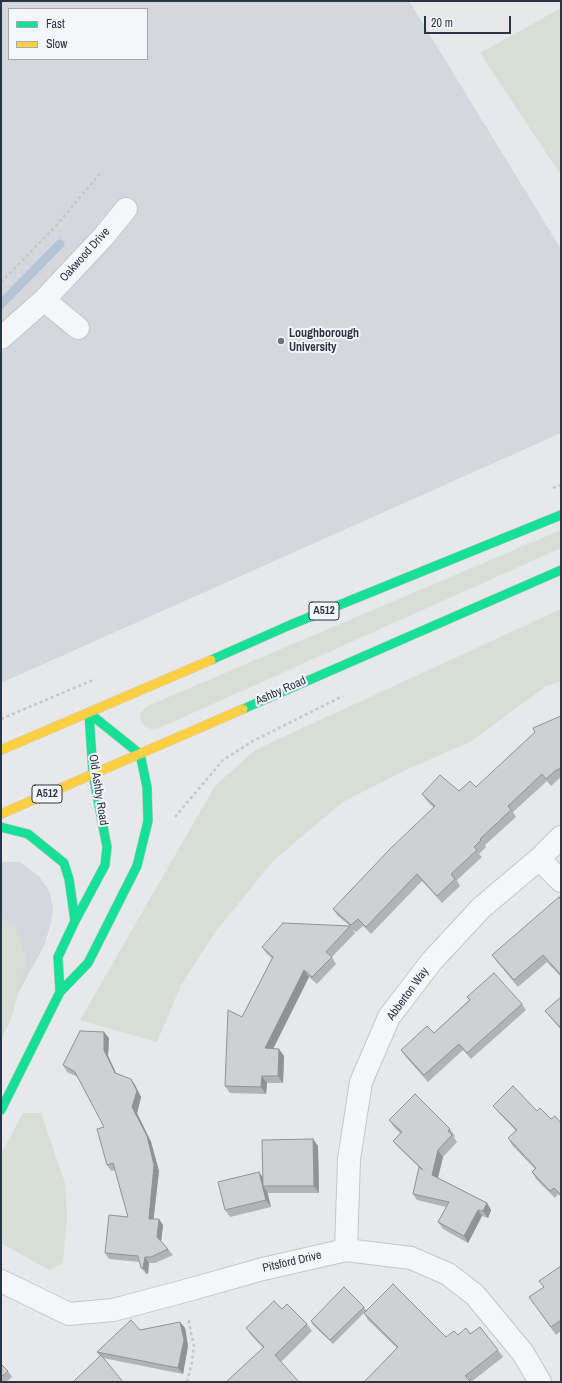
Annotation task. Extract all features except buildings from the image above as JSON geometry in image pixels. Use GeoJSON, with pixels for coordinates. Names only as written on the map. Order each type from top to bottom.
{"type":"FeatureCollection","features":[{"type":"Feature","properties":{"kind":"main road","name":"A512"},"geometry":{"type":"LineString","coordinates":[[1,750],[290,625],[561,516]]}},
{"type":"Feature","properties":{"kind":"main road","name":"Ashby Road"},"geometry":{"type":"LineString","coordinates":[[1,814],[561,570]]}},
{"type":"Feature","properties":{"kind":"main road"},"geometry":{"type":"LineString","coordinates":[[89,713],[140,754]]}},
{"type":"Feature","properties":{"kind":"main road","name":"Old Ashby Road"},"geometry":{"type":"LineString","coordinates":[[60,992],[58,957],[75,921],[105,865],[107,847],[93,774],[89,713]]}},
{"type":"Feature","properties":{"kind":"main road","name":"Old Ashby Road"},"geometry":{"type":"LineString","coordinates":[[1,1110],[60,992],[88,963],[137,866],[148,821],[147,788],[140,754]]}},
{"type":"Feature","properties":{"kind":"main road"},"geometry":{"type":"LineString","coordinates":[[1,827],[28,834],[64,863],[69,879],[75,921]]}},
{"type":"Feature","properties":{"kind":"street","name":"Oakwood Drive"},"geometry":{"type":"LineString","coordinates":[[1,338],[44,300],[104,236],[126,209]]}},
{"type":"Feature","properties":{"kind":"street"},"geometry":{"type":"LineString","coordinates":[[44,300],[78,328]]}},
{"type":"Feature","properties":{"kind":"street","name":"Abberton Way"},"geometry":{"type":"LineString","coordinates":[[346,1250],[349,1160],[361,1082],[389,1017],[431,962],[481,908],[539,859],[561,837]]}},
{"type":"Feature","properties":{"kind":"street"},"geometry":{"type":"LineString","coordinates":[[539,859],[561,881]]}},
{"type":"Feature","properties":{"kind":"street","name":"Pitsford Drive"},"geometry":{"type":"LineString","coordinates":[[1,1282],[69,1314],[113,1310],[263,1269],[346,1250],[411,1258],[448,1274],[475,1295],[523,1353],[540,1382]]}},
{"type":"Feature","properties":{"kind":"path"},"geometry":{"type":"LineString","coordinates":[[1,282],[56,226],[102,171]]}},
{"type":"Feature","properties":{"kind":"path"},"geometry":{"type":"LineString","coordinates":[[175,817],[222,760],[253,741],[345,695]]}},
{"type":"Feature","properties":{"kind":"path"},"geometry":{"type":"LineString","coordinates":[[181,1292],[194,1346],[192,1362],[186,1382]]}},
{"type":"Feature","properties":{"kind":"shaded area","name":"Loughborough University"},"geometry":{"type":"Polygon","coordinates":[[[1,1],[409,1],[561,249],[561,433],[1,683],[1,1]]]}},
{"type":"Feature","properties":{"kind":"shaded area"},"geometry":{"type":"Polygon","coordinates":[[[561,8],[561,175],[480,53],[561,8]]]}},
{"type":"Feature","properties":{"kind":"shaded area"},"geometry":{"type":"Polygon","coordinates":[[[561,530],[561,548],[159,728],[151,729],[145,727],[141,721],[140,714],[144,708],[152,704],[561,530]]]}},
{"type":"Feature","properties":{"kind":"shaded area"},"geometry":{"type":"Polygon","coordinates":[[[561,609],[561,681],[545,687],[470,742],[410,768],[343,802],[274,860],[216,931],[181,985],[157,1042],[80,1020],[215,786],[255,750],[561,609]]]}},
{"type":"Feature","properties":{"kind":"shaded area"},"geometry":{"type":"Polygon","coordinates":[[[1,862],[20,862],[40,877],[50,893],[53,909],[51,923],[44,946],[1,1024],[1,862]]]}},
{"type":"Feature","properties":{"kind":"shaded area"},"geometry":{"type":"Polygon","coordinates":[[[1,917],[15,927],[27,960],[11,1019],[1,1039],[1,917]]]}},
{"type":"Feature","properties":{"kind":"shaded area"},"geometry":{"type":"Polygon","coordinates":[[[23,1113],[41,1113],[65,1183],[67,1217],[63,1263],[49,1270],[1,1243],[1,1154],[23,1113]]]}},
{"type":"Feature","properties":{"kind":"waterway"},"geometry":{"type":"LineString","coordinates":[[1,304],[60,244]]}},
{"type":"Feature","properties":{"kind":"traffic: fast"},"geometry":{"type":"LineString","coordinates":[[211,660],[290,625],[561,515]]}},
{"type":"Feature","properties":{"kind":"traffic: fast"},"geometry":{"type":"LineString","coordinates":[[243,709],[561,570]]}},
{"type":"Feature","properties":{"kind":"traffic: fast"},"geometry":{"type":"LineString","coordinates":[[60,992],[58,957],[75,921],[105,865],[107,847],[93,774],[89,713]]}},
{"type":"Feature","properties":{"kind":"traffic: fast"},"geometry":{"type":"LineString","coordinates":[[1,1110],[60,992],[88,963],[137,866],[148,821],[147,787],[140,754],[89,713]]}},
{"type":"Feature","properties":{"kind":"traffic: fast"},"geometry":{"type":"LineString","coordinates":[[1,827],[28,834],[64,863],[69,879],[75,921]]}},
{"type":"Feature","properties":{"kind":"traffic: slow"},"geometry":{"type":"LineString","coordinates":[[1,750],[211,660]]}},
{"type":"Feature","properties":{"kind":"traffic: slow"},"geometry":{"type":"LineString","coordinates":[[1,814],[243,709]]}},
{"type":"Feature","properties":{"kind":"place","name":"Loughborough University"},"geometry":{"type":"Point","coordinates":[281,341]}}]}
